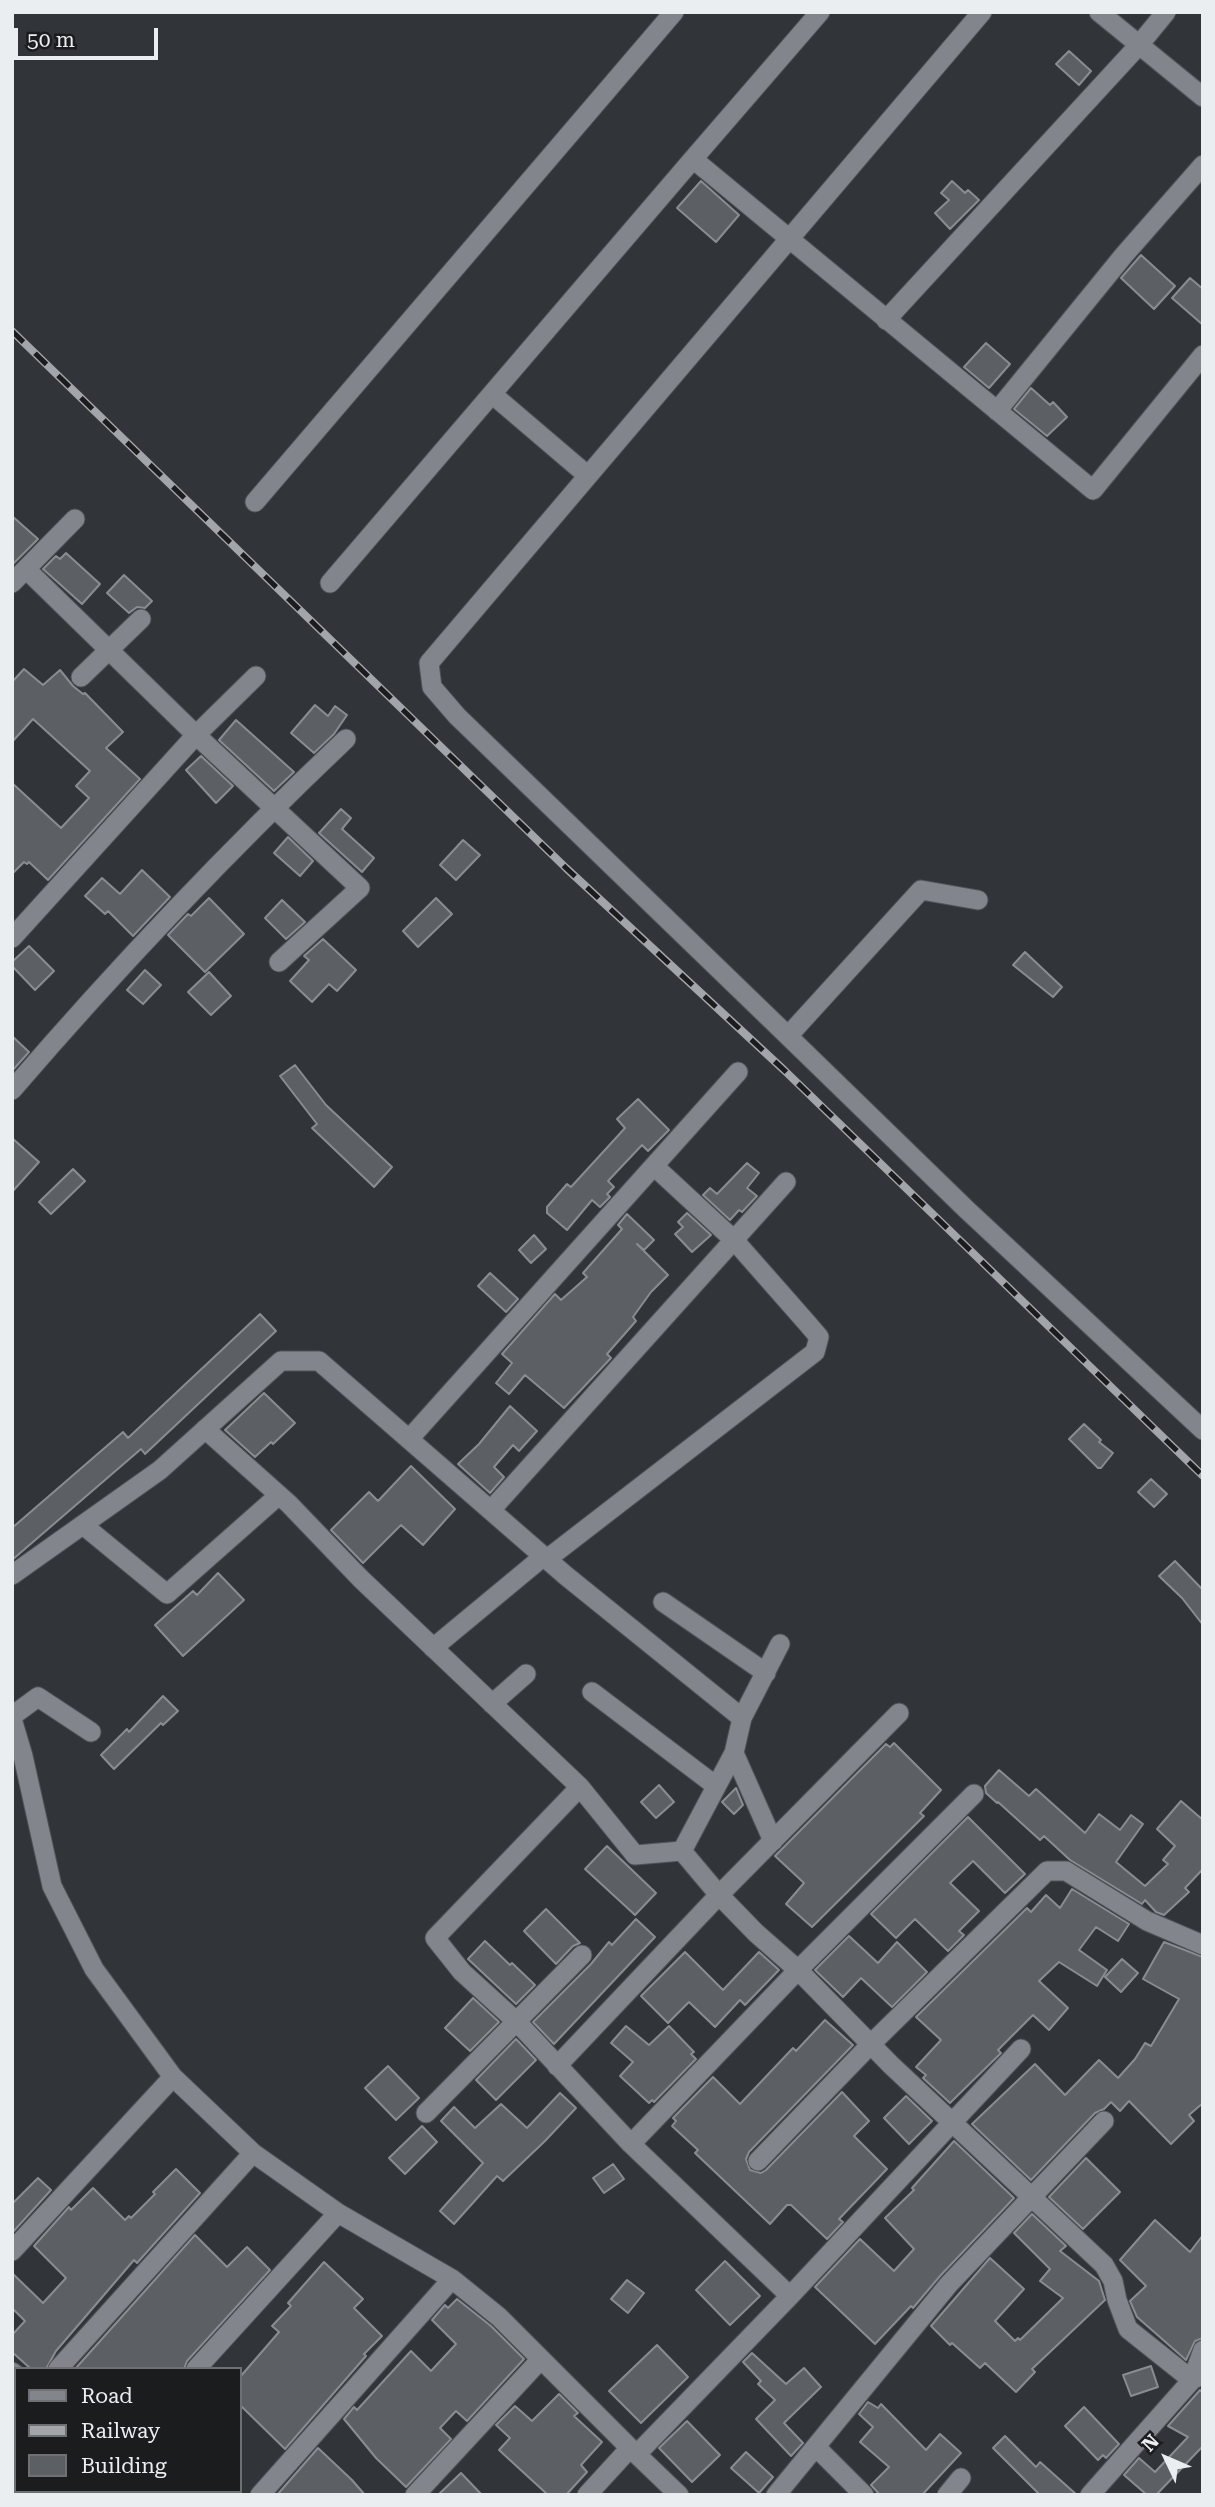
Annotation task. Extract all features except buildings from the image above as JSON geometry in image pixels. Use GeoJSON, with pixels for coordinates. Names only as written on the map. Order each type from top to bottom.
{"type":"FeatureCollection","features":[{"type":"Feature","properties":{"kind":"street"},"geometry":{"type":"LineString","coordinates":[[255,502],[674,12]]}},
{"type":"Feature","properties":{"kind":"street"},"geometry":{"type":"LineString","coordinates":[[330,583],[820,12]]}},
{"type":"Feature","properties":{"kind":"street"},"geometry":{"type":"LineString","coordinates":[[982,12],[429,663],[432,687],[457,716],[966,1209],[1203,1430]]}},
{"type":"Feature","properties":{"kind":"street"},"geometry":{"type":"LineString","coordinates":[[1099,12],[1203,97]]}},
{"type":"Feature","properties":{"kind":"street"},"geometry":{"type":"LineString","coordinates":[[886,320],[1139,45],[1166,12]]}},
{"type":"Feature","properties":{"kind":"street"},"geometry":{"type":"LineString","coordinates":[[693,159],[1093,490],[1203,355]]}},
{"type":"Feature","properties":{"kind":"street"},"geometry":{"type":"LineString","coordinates":[[997,411],[1124,255],[1203,165]]}},
{"type":"Feature","properties":{"kind":"street"},"geometry":{"type":"LineString","coordinates":[[492,394],[587,475]]}},
{"type":"Feature","properties":{"kind":"street"},"geometry":{"type":"LineString","coordinates":[[75,519],[19,576],[109,650],[360,888],[279,962]]}},
{"type":"Feature","properties":{"kind":"street"},"geometry":{"type":"LineString","coordinates":[[81,677],[141,619]]}},
{"type":"Feature","properties":{"kind":"street"},"geometry":{"type":"LineString","coordinates":[[12,938],[196,735],[256,676]]}},
{"type":"Feature","properties":{"kind":"street"},"geometry":{"type":"LineString","coordinates":[[12,1090],[76,1015],[273,808],[346,739]]}},
{"type":"Feature","properties":{"kind":"street"},"geometry":{"type":"LineString","coordinates":[[788,1036],[921,890],[978,900]]}},
{"type":"Feature","properties":{"kind":"street"},"geometry":{"type":"LineString","coordinates":[[410,1438],[738,1072]]}},
{"type":"Feature","properties":{"kind":"street"},"geometry":{"type":"LineString","coordinates":[[433,1648],[545,1558],[815,1352],[819,1337],[734,1240],[654,1166]]}},
{"type":"Feature","properties":{"kind":"street"},"geometry":{"type":"LineString","coordinates":[[491,1510],[786,1182]]}},
{"type":"Feature","properties":{"kind":"street"},"geometry":{"type":"LineString","coordinates":[[12,1576],[160,1470],[281,1360],[319,1361],[545,1558],[742,1718]]}},
{"type":"Feature","properties":{"kind":"street"},"geometry":{"type":"LineString","coordinates":[[205,1429],[279,1494],[433,1648],[580,1787],[635,1855],[682,1851]]}},
{"type":"Feature","properties":{"kind":"street"},"geometry":{"type":"LineString","coordinates":[[83,1525],[167,1594],[279,1494]]}},
{"type":"Feature","properties":{"kind":"street"},"geometry":{"type":"LineString","coordinates":[[663,1602],[766,1673]]}},
{"type":"Feature","properties":{"kind":"street"},"geometry":{"type":"LineString","coordinates":[[682,1851],[734,1753],[742,1718],[780,1644]]}},
{"type":"Feature","properties":{"kind":"street"},"geometry":{"type":"LineString","coordinates":[[492,1704],[526,1674]]}},
{"type":"Feature","properties":{"kind":"street"},"geometry":{"type":"LineString","coordinates":[[592,1692],[716,1786]]}},
{"type":"Feature","properties":{"kind":"street"},"geometry":{"type":"LineString","coordinates":[[91,1732],[38,1697],[12,1717],[52,1886],[94,1969],[173,2077],[253,2152],[338,2213],[452,2278],[499,2317],[679,2495]]}},
{"type":"Feature","properties":{"kind":"street"},"geometry":{"type":"LineString","coordinates":[[557,2066],[719,1895],[899,1713]]}},
{"type":"Feature","properties":{"kind":"street"},"geometry":{"type":"LineString","coordinates":[[734,1753],[773,1841]]}},
{"type":"Feature","properties":{"kind":"street"},"geometry":{"type":"LineString","coordinates":[[580,1787],[435,1938],[462,1972],[517,2022],[631,2144],[790,2296]]}},
{"type":"Feature","properties":{"kind":"street"},"geometry":{"type":"LineString","coordinates":[[631,2144],[798,1970],[974,1794]]}},
{"type":"Feature","properties":{"kind":"street"},"geometry":{"type":"LineString","coordinates":[[682,1851],[719,1895],[798,1970],[871,2045],[1104,2264],[1113,2281],[1128,2329],[1198,2377]]}},
{"type":"Feature","properties":{"kind":"street"},"geometry":{"type":"LineString","coordinates":[[758,2161],[1047,1871],[1066,1871],[1147,1921],[1203,1945]]}},
{"type":"Feature","properties":{"kind":"street"},"geometry":{"type":"LineString","coordinates":[[426,2113],[582,1955]]}},
{"type":"Feature","properties":{"kind":"street"},"geometry":{"type":"LineString","coordinates":[[587,2495],[790,2296],[1021,2049]]}},
{"type":"Feature","properties":{"kind":"street"},"geometry":{"type":"LineString","coordinates":[[12,2251],[173,2077]]}},
{"type":"Feature","properties":{"kind":"street"},"geometry":{"type":"LineString","coordinates":[[776,2495],[949,2284],[1104,2121]]}},
{"type":"Feature","properties":{"kind":"street"},"geometry":{"type":"LineString","coordinates":[[60,2367],[253,2152]]}},
{"type":"Feature","properties":{"kind":"street"},"geometry":{"type":"LineString","coordinates":[[198,2367],[338,2213]]}},
{"type":"Feature","properties":{"kind":"street"},"geometry":{"type":"LineString","coordinates":[[260,2495],[452,2278]]}},
{"type":"Feature","properties":{"kind":"street"},"geometry":{"type":"LineString","coordinates":[[1090,2495],[1198,2377],[1203,2350]]}},
{"type":"Feature","properties":{"kind":"street"},"geometry":{"type":"LineString","coordinates":[[415,2495],[541,2359]]}},
{"type":"Feature","properties":{"kind":"street"},"geometry":{"type":"LineString","coordinates":[[816,2447],[864,2495]]}},
{"type":"Feature","properties":{"kind":"street"},"geometry":{"type":"LineString","coordinates":[[947,2495],[961,2478]]}},
{"type":"Feature","properties":{"kind":"railway"},"geometry":{"type":"LineString","coordinates":[[12,331],[566,868],[784,1070],[1203,1476]]}}]}
